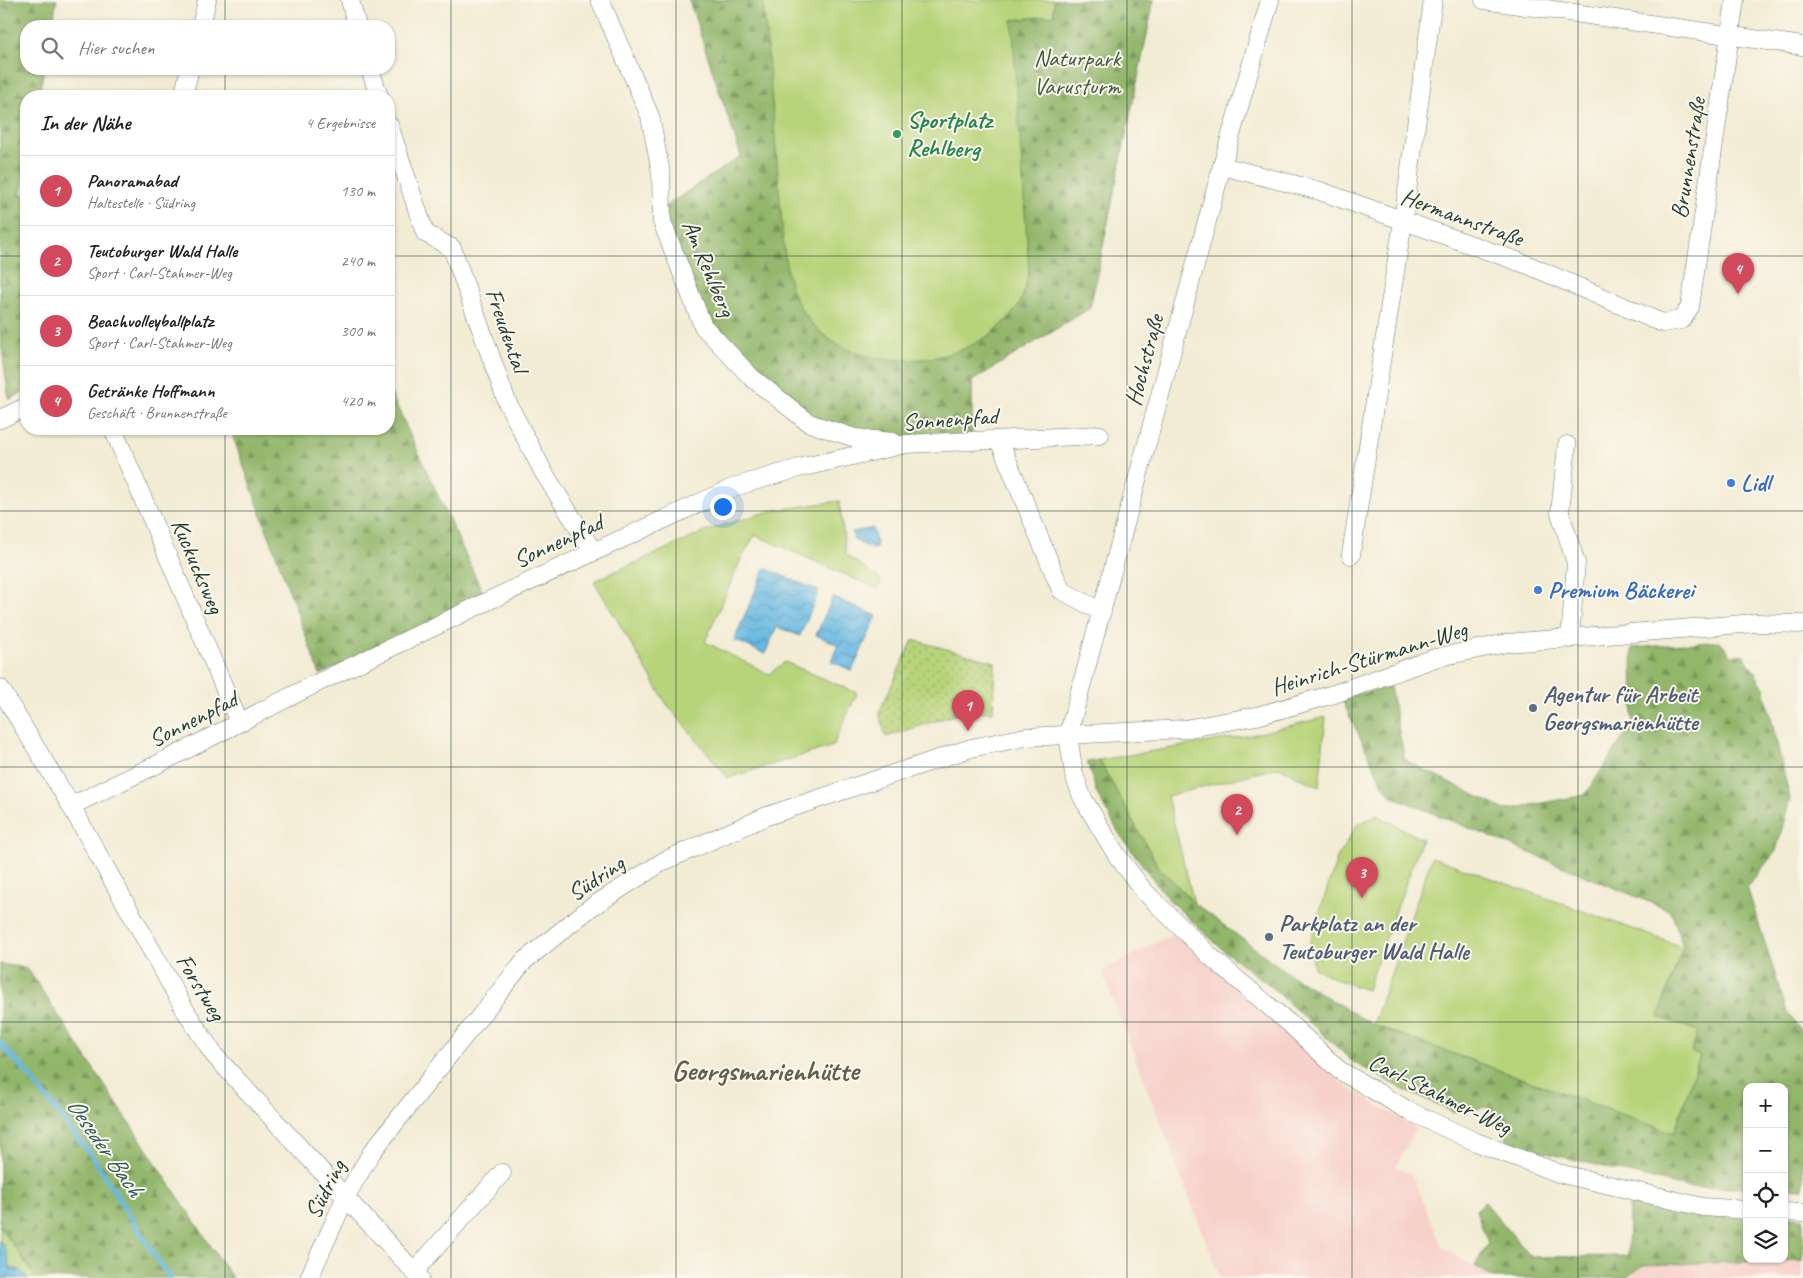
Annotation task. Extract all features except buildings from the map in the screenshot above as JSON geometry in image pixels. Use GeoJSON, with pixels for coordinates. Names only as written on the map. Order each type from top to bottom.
{"type":"FeatureCollection","features":[{"type":"Feature","properties":{"kind":"street"},"geometry":{"type":"LineString","coordinates":[[202,20],[207,0]]}},
{"type":"Feature","properties":{"kind":"street"},"geometry":{"type":"LineString","coordinates":[[350,0],[355,20]]}},
{"type":"Feature","properties":{"kind":"street","name":"Am Rehlberg"},"geometry":{"type":"LineString","coordinates":[[600,0],[650,116],[661,173],[662,222],[703,326],[750,376],[809,423],[855,438],[906,444]]}},
{"type":"Feature","properties":{"kind":"street","name":"Hochstraße"},"geometry":{"type":"LineString","coordinates":[[1068,735],[1222,166],[1270,0]]}},
{"type":"Feature","properties":{"kind":"street"},"geometry":{"type":"LineString","coordinates":[[1351,554],[1403,221],[1433,0]]}},
{"type":"Feature","properties":{"kind":"street"},"geometry":{"type":"LineString","coordinates":[[1484,0],[1584,7],[1803,46]]}},
{"type":"Feature","properties":{"kind":"street","name":"Brunnenstraße"},"geometry":{"type":"LineString","coordinates":[[1681,320],[1690,307],[1735,0]]}},
{"type":"Feature","properties":{"kind":"street"},"geometry":{"type":"LineString","coordinates":[[185,90],[188,75]]}},
{"type":"Feature","properties":{"kind":"street"},"geometry":{"type":"LineString","coordinates":[[372,75],[377,90]]}},
{"type":"Feature","properties":{"kind":"street","name":"Freudental"},"geometry":{"type":"LineString","coordinates":[[395,143],[425,233],[452,248],[507,402],[544,473],[593,551]]}},
{"type":"Feature","properties":{"kind":"street","name":"Hermannstraße"},"geometry":{"type":"LineString","coordinates":[[1222,166],[1320,191],[1528,265],[1663,323],[1681,320]]}},
{"type":"Feature","properties":{"kind":"street"},"geometry":{"type":"LineString","coordinates":[[0,417],[20,409]]}},
{"type":"Feature","properties":{"kind":"street","name":"Kuckucksweg"},"geometry":{"type":"LineString","coordinates":[[116,435],[239,722]]}},
{"type":"Feature","properties":{"kind":"street","name":"Sonnenpfad"},"geometry":{"type":"LineString","coordinates":[[71,806],[239,722],[593,551],[734,488],[799,468],[906,444],[1100,435]]}},
{"type":"Feature","properties":{"kind":"street"},"geometry":{"type":"LineString","coordinates":[[999,440],[1061,590],[1102,612]]}},
{"type":"Feature","properties":{"kind":"street"},"geometry":{"type":"LineString","coordinates":[[1567,445],[1560,512],[1576,563],[1570,639]]}},
{"type":"Feature","properties":{"kind":"street","name":"Heinrich-Stürmann-Weg"},"geometry":{"type":"LineString","coordinates":[[1068,735],[1184,729],[1258,716],[1334,694],[1435,658],[1507,643],[1755,623],[1803,624]]}},
{"type":"Feature","properties":{"kind":"street","name":"Forstweg"},"geometry":{"type":"LineString","coordinates":[[0,688],[71,806],[184,1010],[214,1055],[417,1275],[502,1173]]}},
{"type":"Feature","properties":{"kind":"street","name":"Südring"},"geometry":{"type":"LineString","coordinates":[[309,1278],[346,1196],[372,1152],[524,961],[590,908],[664,862],[767,816],[971,748],[1026,737],[1068,735]]}},
{"type":"Feature","properties":{"kind":"street","name":"Carl-Stahmer-Weg"},"geometry":{"type":"LineString","coordinates":[[1068,735],[1074,774],[1082,797],[1116,854],[1143,890],[1212,958],[1290,1024],[1339,1070],[1410,1111],[1476,1142],[1558,1173],[1703,1207],[1743,1210]]}},
{"type":"Feature","properties":{"kind":"street"},"geometry":{"type":"LineString","coordinates":[[1788,1212],[1803,1213]]}},
{"type":"Feature","properties":{"kind":"shaded area"},"geometry":{"type":"Polygon","coordinates":[[[1175,933],[1342,1084],[1416,1128],[1396,1166],[1412,1175],[1442,1247],[1493,1278],[1220,1278],[1102,971],[1175,933]]]}},
{"type":"Feature","properties":{"kind":"shaded area"},"geometry":{"type":"Polygon","coordinates":[[[1788,1260],[1803,1260],[1803,1278],[1627,1278],[1643,1265],[1743,1262],[1788,1263],[1788,1260]]]}},
{"type":"Feature","properties":{"kind":"green space"},"geometry":{"type":"Polygon","coordinates":[[[0,0],[57,0],[53,20],[20,20],[20,75],[43,75],[40,90],[20,90],[20,394],[9,400],[0,335],[0,0]]]}},
{"type":"Feature","properties":{"kind":"green space"},"geometry":{"type":"Polygon","coordinates":[[[689,0],[1154,0],[1090,308],[972,381],[972,434],[906,444],[663,208],[741,156],[689,0]]]}},
{"type":"Feature","properties":{"kind":"green space","name":"Naturpark Varusturm"},"geometry":{"type":"Polygon","coordinates":[[[689,0],[763,0],[785,260],[793,293],[804,313],[818,329],[834,342],[852,351],[871,357],[913,360],[959,351],[983,339],[994,332],[1012,314],[1024,293],[1029,272],[1012,20],[1054,15],[1054,0],[1154,0],[1090,308],[972,381],[972,434],[906,444],[809,423],[703,326],[663,208],[741,156],[689,0]]]}},
{"type":"Feature","properties":{"kind":"green space"},"geometry":{"type":"Polygon","coordinates":[[[395,402],[484,595],[320,675],[232,435],[395,435],[395,402]]]}},
{"type":"Feature","properties":{"kind":"green space"},"geometry":{"type":"Polygon","coordinates":[[[839,501],[846,555],[881,580],[878,589],[755,535],[741,559],[705,642],[769,674],[785,662],[857,693],[833,746],[728,778],[666,703],[594,581],[711,529],[770,511],[839,501]]]}},
{"type":"Feature","properties":{"kind":"green space"},"geometry":{"type":"Polygon","coordinates":[[[913,640],[995,662],[993,712],[963,712],[886,737],[879,712],[913,640]]]}},
{"type":"Feature","properties":{"kind":"green space"},"geometry":{"type":"Polygon","coordinates":[[[1720,641],[1732,656],[1743,654],[1764,688],[1790,799],[1776,851],[1747,887],[1787,1012],[1803,1034],[1803,1189],[1788,1188],[1788,1083],[1743,1083],[1743,1188],[1686,1187],[1510,1144],[1487,1107],[1453,1112],[1404,1090],[1353,1062],[1267,983],[1223,950],[1167,898],[1120,835],[1097,794],[1087,762],[1099,760],[1158,866],[1194,903],[1292,976],[1373,1025],[1674,1133],[1700,1055],[1691,1052],[1698,1031],[1658,1017],[1683,947],[1671,911],[1391,796],[1383,785],[1341,698],[1390,687],[1405,760],[1505,810],[1585,795],[1633,723],[1632,648],[1720,641]]]}},
{"type":"Feature","properties":{"kind":"green space"},"geometry":{"type":"Polygon","coordinates":[[[1326,717],[1319,787],[1279,767],[1167,796],[1194,903],[1158,866],[1099,760],[1251,735],[1326,717]]]}},
{"type":"Feature","properties":{"kind":"green space"},"geometry":{"type":"Polygon","coordinates":[[[1377,815],[1422,839],[1367,990],[1338,980],[1314,968],[1310,941],[1338,856],[1357,825],[1377,815]]]}},
{"type":"Feature","properties":{"kind":"green space"},"geometry":{"type":"Polygon","coordinates":[[[1432,857],[1683,947],[1658,1017],[1698,1031],[1700,1055],[1674,1133],[1373,1025],[1432,857]]]}},
{"type":"Feature","properties":{"kind":"green space"},"geometry":{"type":"Polygon","coordinates":[[[0,964],[27,968],[232,1278],[36,1278],[0,1226],[0,964]]]}},
{"type":"Feature","properties":{"kind":"green space"},"geometry":{"type":"Polygon","coordinates":[[[1485,1202],[1531,1257],[1628,1256],[1629,1205],[1743,1214],[1743,1262],[1643,1265],[1627,1278],[1493,1278],[1475,1266],[1488,1243],[1476,1210],[1485,1202]]]}},
{"type":"Feature","properties":{"kind":"green space"},"geometry":{"type":"Polygon","coordinates":[[[1788,1216],[1803,1218],[1803,1260],[1788,1260],[1788,1216]]]}},
{"type":"Feature","properties":{"kind":"green space"},"geometry":{"type":"Polygon","coordinates":[[[1,1226],[36,1278],[0,1278],[1,1226]]]}},
{"type":"Feature","properties":{"kind":"water"},"geometry":{"type":"Polygon","coordinates":[[[873,528],[877,548],[871,549],[854,540],[852,532],[873,528]]]}},
{"type":"Feature","properties":{"kind":"water"},"geometry":{"type":"Polygon","coordinates":[[[765,568],[819,591],[800,636],[777,627],[765,654],[734,640],[765,568]]]}},
{"type":"Feature","properties":{"kind":"water"},"geometry":{"type":"Polygon","coordinates":[[[833,597],[877,616],[852,671],[831,661],[838,645],[816,635],[833,597]]]}},
{"type":"Feature","properties":{"kind":"water"},"geometry":{"type":"Polygon","coordinates":[[[0,1241],[5,1247],[10,1268],[20,1270],[28,1278],[0,1278],[0,1241]]]}},
{"type":"Feature","properties":{"kind":"waterway","name":"Oeseder Bach"},"geometry":{"type":"LineString","coordinates":[[0,1043],[28,1074],[94,1159],[160,1264],[171,1278]]}},
{"type":"Feature","properties":{"kind":"place","name":"Sportplatz Rehlberg"},"geometry":{"type":"Point","coordinates":[897,134]}},
{"type":"Feature","properties":{"kind":"place","name":"Getränke Hoffmann"},"geometry":{"type":"Point","coordinates":[1738,294]}},
{"type":"Feature","properties":{"kind":"place","name":"Lidl"},"geometry":{"type":"Point","coordinates":[1731,483]}},
{"type":"Feature","properties":{"kind":"place","name":"Premium Bäckerei"},"geometry":{"type":"Point","coordinates":[1538,590]}},
{"type":"Feature","properties":{"kind":"place","name":"Agentur für Arbeit Georgsmarienhütte"},"geometry":{"type":"Point","coordinates":[1533,708]}},
{"type":"Feature","properties":{"kind":"place","name":"Panoramabad"},"geometry":{"type":"Point","coordinates":[968,731]}},
{"type":"Feature","properties":{"kind":"place","name":"Teutoburger Wald Halle"},"geometry":{"type":"Point","coordinates":[1237,835]}},
{"type":"Feature","properties":{"kind":"place","name":"Beachvolleyballplatz"},"geometry":{"type":"Point","coordinates":[1362,898]}},
{"type":"Feature","properties":{"kind":"place","name":"Parkplatz an der Teutoburger Wald Halle"},"geometry":{"type":"Point","coordinates":[1269,937]}},
{"type":"Feature","properties":{"kind":"district","name":"Georgsmarienhütte"},"geometry":{"type":"Point","coordinates":[765,1070]}}]}
